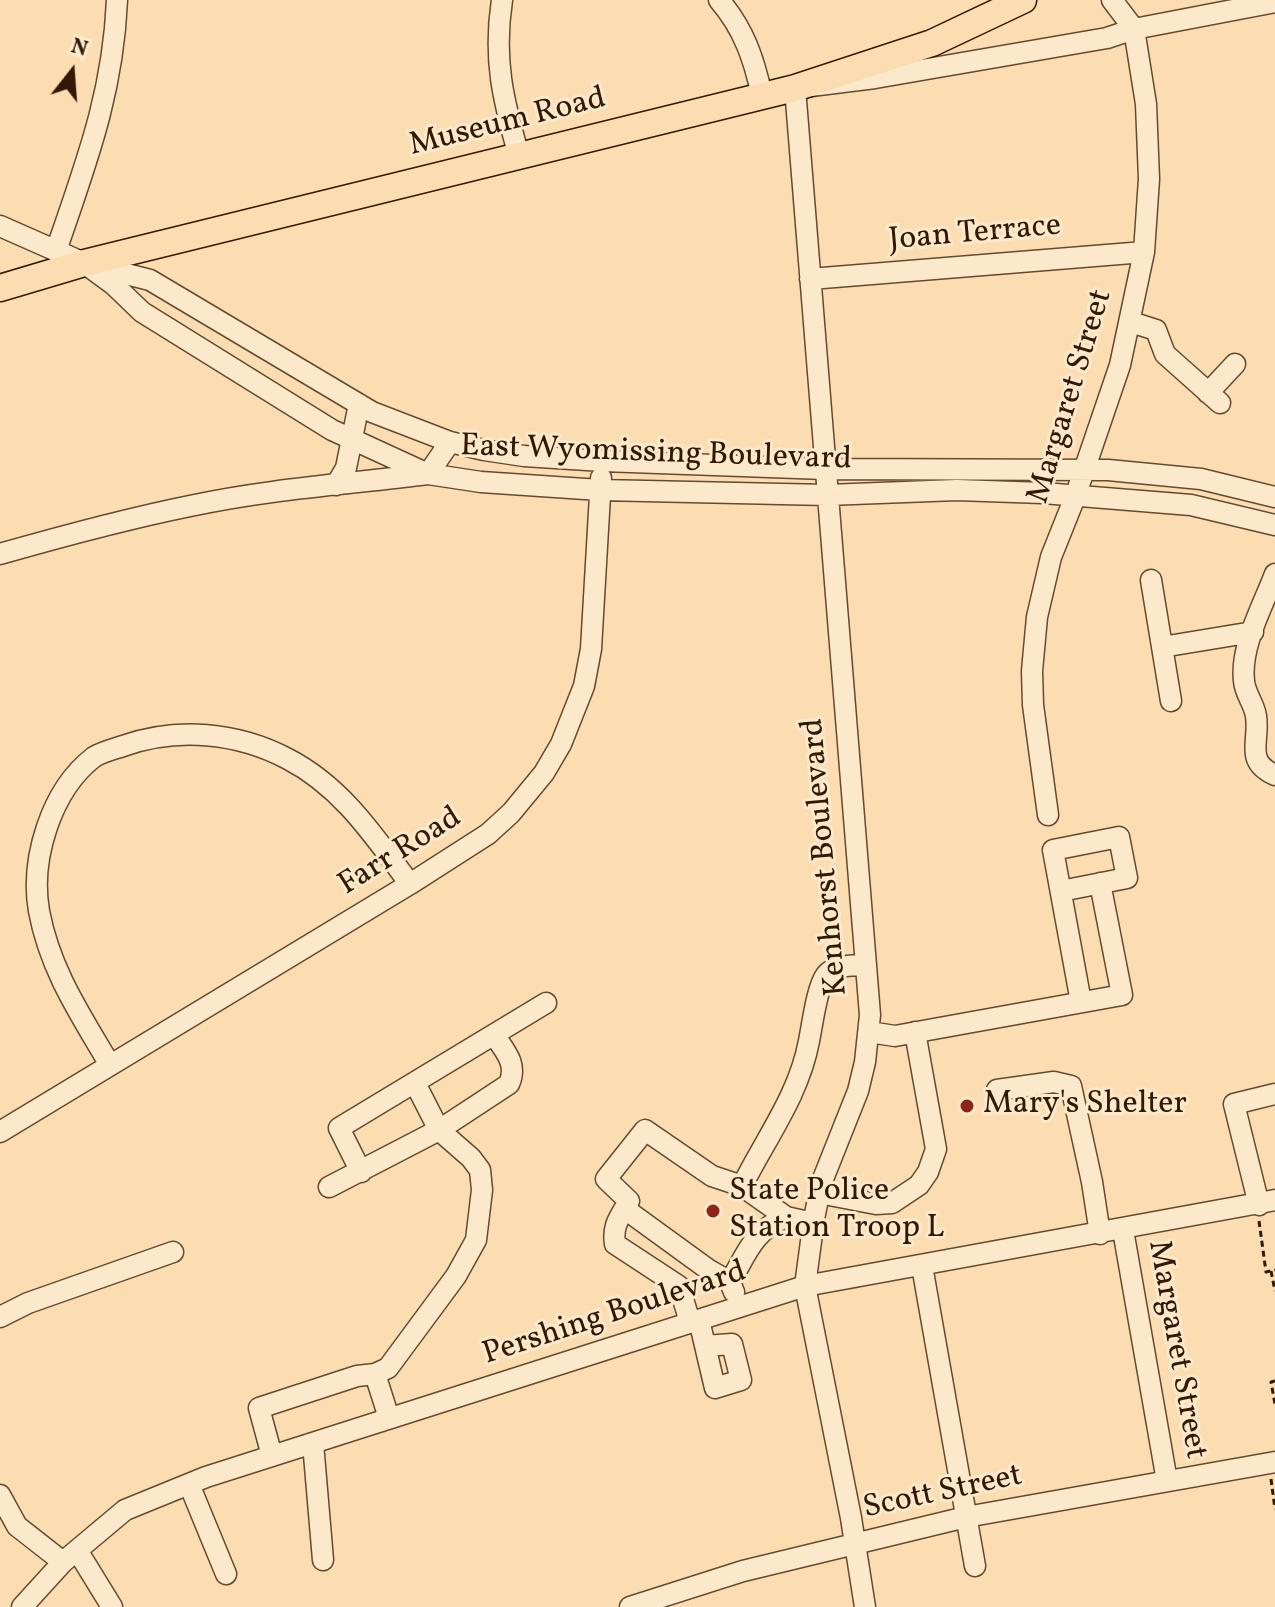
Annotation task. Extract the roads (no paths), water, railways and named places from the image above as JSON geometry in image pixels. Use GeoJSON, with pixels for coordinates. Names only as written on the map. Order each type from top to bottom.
{"type":"FeatureCollection","features":[{"type":"Feature","properties":{"kind":"main road","name":"Museum Road"},"geometry":{"type":"LineString","coordinates":[[0,288],[84,263],[795,88],[932,43],[1023,0]]}},
{"type":"Feature","properties":{"kind":"street"},"geometry":{"type":"LineString","coordinates":[[56,251],[100,121],[113,52],[117,0]]}},
{"type":"Feature","properties":{"kind":"street"},"geometry":{"type":"LineString","coordinates":[[502,0],[499,72],[502,98],[519,156]]}},
{"type":"Feature","properties":{"kind":"street"},"geometry":{"type":"LineString","coordinates":[[719,0],[736,20],[754,58],[762,96]]}},
{"type":"Feature","properties":{"kind":"street","name":"Margaret Street"},"geometry":{"type":"LineString","coordinates":[[1048,815],[1033,705],[1033,646],[1037,617],[1051,557],[1120,365],[1144,252],[1149,189],[1148,130],[1134,29],[1112,0]]}},
{"type":"Feature","properties":{"kind":"street"},"geometry":{"type":"LineString","coordinates":[[795,88],[875,78],[1092,40],[1275,2]]}},
{"type":"Feature","properties":{"kind":"street","name":"Kenhorst Boulevard"},"geometry":{"type":"LineString","coordinates":[[795,88],[869,1032],[858,1091],[830,1157],[819,1193],[805,1286],[865,1607]]}},
{"type":"Feature","properties":{"kind":"street"},"geometry":{"type":"LineString","coordinates":[[0,226],[84,263]]}},
{"type":"Feature","properties":{"kind":"street","name":"Joan Terrace"},"geometry":{"type":"LineString","coordinates":[[810,279],[1144,252]]}},
{"type":"Feature","properties":{"kind":"street","name":"East Wyomissing Boulevard"},"geometry":{"type":"LineString","coordinates":[[84,263],[150,280],[359,404],[450,442],[524,456],[603,461],[825,469],[1108,470],[1178,476],[1275,497]]}},
{"type":"Feature","properties":{"kind":"street","name":"East Wyomissing Boulevard"},"geometry":{"type":"LineString","coordinates":[[84,263],[114,285],[142,312],[292,406],[351,439],[428,474],[481,482],[600,490],[827,495],[957,490],[1075,497],[1191,505],[1275,525]]}},
{"type":"Feature","properties":{"kind":"street"},"geometry":{"type":"LineString","coordinates":[[1131,322],[1156,330],[1165,354],[1214,398],[1235,364]]}},
{"type":"Feature","properties":{"kind":"street"},"geometry":{"type":"LineString","coordinates":[[336,485],[346,468],[359,404]]}},
{"type":"Feature","properties":{"kind":"street"},"geometry":{"type":"LineString","coordinates":[[0,554],[189,506],[428,474],[450,442]]}},
{"type":"Feature","properties":{"kind":"street","name":"Farr Road"},"geometry":{"type":"LineString","coordinates":[[0,1132],[410,884],[488,834],[511,813],[538,781],[561,744],[584,686],[591,649],[603,461]]}},
{"type":"Feature","properties":{"kind":"street"},"geometry":{"type":"LineString","coordinates":[[1275,574],[1253,632],[1243,677],[1245,690],[1252,702],[1263,715],[1275,722]]}},
{"type":"Feature","properties":{"kind":"street"},"geometry":{"type":"LineString","coordinates":[[1151,580],[1171,701]]}},
{"type":"Feature","properties":{"kind":"street"},"geometry":{"type":"LineString","coordinates":[[1162,647],[1253,632]]}},
{"type":"Feature","properties":{"kind":"street"},"geometry":{"type":"LineString","coordinates":[[1252,702],[1256,714],[1256,758],[1259,766],[1275,775]]}},
{"type":"Feature","properties":{"kind":"street"},"geometry":{"type":"LineString","coordinates":[[110,1065],[55,969],[44,936],[38,894],[39,857],[50,818],[67,788],[96,756],[144,739],[179,735],[224,737],[266,749],[307,770],[345,800],[410,884]]}},
{"type":"Feature","properties":{"kind":"street"},"geometry":{"type":"LineString","coordinates":[[1061,891],[1127,878],[1119,837],[1053,850],[1081,1002]]}},
{"type":"Feature","properties":{"kind":"street"},"geometry":{"type":"LineString","coordinates":[[869,1032],[895,1036],[1122,995],[1100,883]]}},
{"type":"Feature","properties":{"kind":"street"},"geometry":{"type":"LineString","coordinates":[[742,1186],[793,1095],[806,1058],[825,975],[840,966],[866,965]]}},
{"type":"Feature","properties":{"kind":"street"},"geometry":{"type":"LineString","coordinates":[[361,1172],[339,1128],[546,1003]]}},
{"type":"Feature","properties":{"kind":"street"},"geometry":{"type":"LineString","coordinates":[[819,1193],[876,1204],[892,1203],[919,1185],[928,1172],[936,1149],[915,1032]]}},
{"type":"Feature","properties":{"kind":"street"},"geometry":{"type":"LineString","coordinates":[[329,1187],[439,1130],[509,1084],[514,1074],[513,1064],[494,1035]]}},
{"type":"Feature","properties":{"kind":"street"},"geometry":{"type":"LineString","coordinates":[[997,1090],[1054,1082],[1071,1086],[1100,1234]]}},
{"type":"Feature","properties":{"kind":"street"},"geometry":{"type":"LineString","coordinates":[[272,1456],[259,1408],[388,1368],[456,1276],[476,1240],[482,1190],[480,1170],[439,1130],[415,1083]]}},
{"type":"Feature","properties":{"kind":"street"},"geometry":{"type":"LineString","coordinates":[[1267,1202],[1234,1104],[1275,1094]]}},
{"type":"Feature","properties":{"kind":"street"},"geometry":{"type":"LineString","coordinates":[[705,1346],[730,1343],[741,1380],[715,1388],[705,1346],[679,1286],[615,1244],[613,1231],[616,1221],[629,1201],[606,1179],[645,1130],[712,1176],[742,1186],[786,1217],[813,1223]]}},
{"type":"Feature","properties":{"kind":"street","name":"Pershing Boulevard"},"geometry":{"type":"LineString","coordinates":[[22,1607],[70,1556],[125,1510],[272,1456],[805,1286],[1267,1202]]}},
{"type":"Feature","properties":{"kind":"street"},"geometry":{"type":"LineString","coordinates":[[625,1209],[730,1282],[740,1307]]}},
{"type":"Feature","properties":{"kind":"street"},"geometry":{"type":"LineString","coordinates":[[730,1282],[753,1242],[768,1225],[786,1217]]}},
{"type":"Feature","properties":{"kind":"street","name":"Margaret Street"},"geometry":{"type":"LineString","coordinates":[[1123,1230],[1167,1481]]}},
{"type":"Feature","properties":{"kind":"street"},"geometry":{"type":"LineString","coordinates":[[0,1317],[28,1303],[173,1252]]}},
{"type":"Feature","properties":{"kind":"street"},"geometry":{"type":"LineString","coordinates":[[922,1266],[975,1566]]}},
{"type":"Feature","properties":{"kind":"street"},"geometry":{"type":"LineString","coordinates":[[679,1286],[698,1279],[709,1270]]}},
{"type":"Feature","properties":{"kind":"street"},"geometry":{"type":"LineString","coordinates":[[375,1374],[389,1418]]}},
{"type":"Feature","properties":{"kind":"street"},"geometry":{"type":"LineString","coordinates":[[313,1443],[323,1560]]}},
{"type":"Feature","properties":{"kind":"street","name":"Scott Street"},"geometry":{"type":"LineString","coordinates":[[630,1607],[743,1571],[966,1517],[1272,1463]]}},
{"type":"Feature","properties":{"kind":"street"},"geometry":{"type":"LineString","coordinates":[[189,1484],[226,1574]]}},
{"type":"Feature","properties":{"kind":"street"},"geometry":{"type":"LineString","coordinates":[[0,1495],[17,1526],[70,1556],[112,1607]]}},
{"type":"Feature","properties":{"kind":"place","name":"Mary's Shelter"},"geometry":{"type":"Point","coordinates":[967,1106]}},
{"type":"Feature","properties":{"kind":"place","name":"State Police Station Troop L"},"geometry":{"type":"Point","coordinates":[713,1211]}}]}
